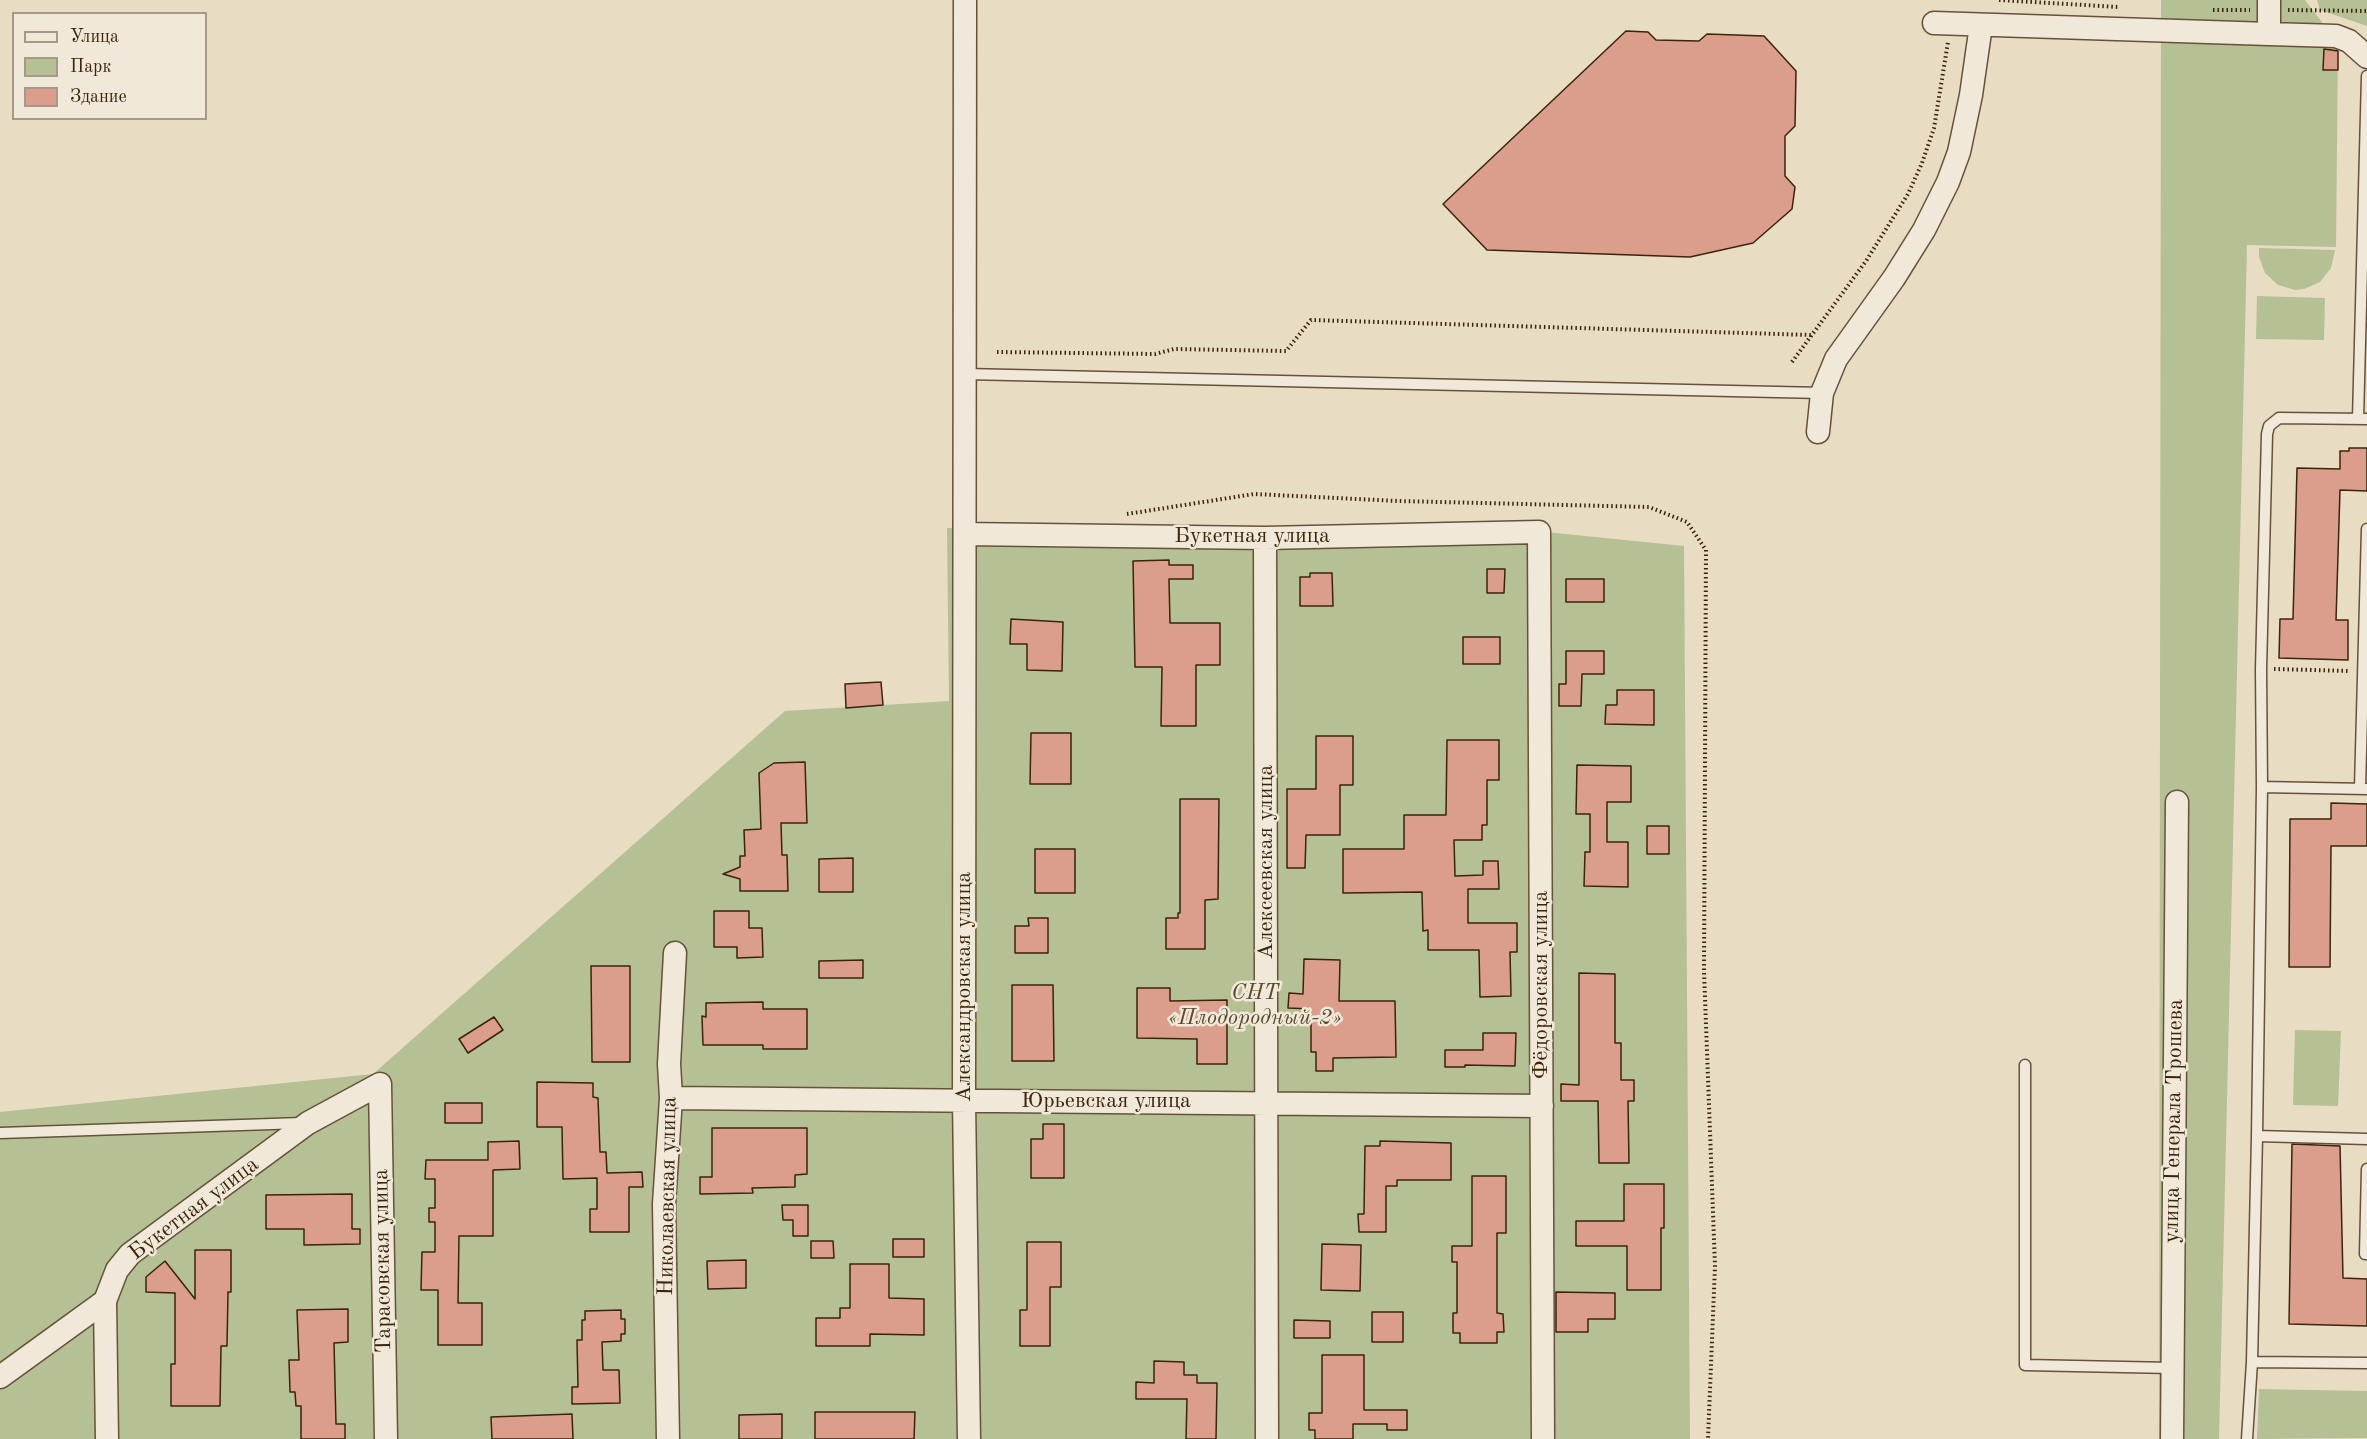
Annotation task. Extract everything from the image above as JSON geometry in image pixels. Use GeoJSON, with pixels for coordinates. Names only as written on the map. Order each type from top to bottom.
{"type":"FeatureCollection","features":[{"type":"Feature","properties":{"kind":"street","name":"Александровская улица"},"geometry":{"type":"LineString","coordinates":[[965,0],[964,1101],[969,1439]]}},
{"type":"Feature","properties":{"kind":"street"},"geometry":{"type":"LineString","coordinates":[[2269,5],[2269,34]]}},
{"type":"Feature","properties":{"kind":"street"},"geometry":{"type":"LineString","coordinates":[[1818,432],[1822,393],[1836,358],[1894,278],[1948,182],[1959,152],[1971,95],[1981,25]]}},
{"type":"Feature","properties":{"kind":"street"},"geometry":{"type":"LineString","coordinates":[[1941,29],[1981,25],[2336,36],[2349,41],[2367,57]]}},
{"type":"Feature","properties":{"kind":"street","name":"Букетная улица"},"geometry":{"type":"LineString","coordinates":[[965,534],[1265,538],[1539,531]]}},
{"type":"Feature","properties":{"kind":"street","name":"Фёдоровская улица"},"geometry":{"type":"LineString","coordinates":[[1539,531],[1543,1439]]}},
{"type":"Feature","properties":{"kind":"street","name":"Алексеевская улица"},"geometry":{"type":"LineString","coordinates":[[1265,538],[1267,1439]]}},
{"type":"Feature","properties":{"kind":"street","name":"улица Генерала Трошева"},"geometry":{"type":"LineString","coordinates":[[2172,1439],[2177,802]]}},
{"type":"Feature","properties":{"kind":"street","name":"Николаевская улица"},"geometry":{"type":"LineString","coordinates":[[668,1439],[664,1204],[671,1098],[669,1064],[675,953]]}},
{"type":"Feature","properties":{"kind":"street","name":"Букетная улица"},"geometry":{"type":"LineString","coordinates":[[105,1301],[117,1270],[130,1254],[308,1123],[380,1084]]}},
{"type":"Feature","properties":{"kind":"street","name":"Тарасовская улица"},"geometry":{"type":"LineString","coordinates":[[380,1084],[386,1439]]}},
{"type":"Feature","properties":{"kind":"street","name":"Юрьевская улица"},"geometry":{"type":"LineString","coordinates":[[671,1098],[1542,1106]]}},
{"type":"Feature","properties":{"kind":"street"},"geometry":{"type":"LineString","coordinates":[[0,1377],[105,1301]]}},
{"type":"Feature","properties":{"kind":"street"},"geometry":{"type":"LineString","coordinates":[[105,1301],[107,1439]]}},
{"type":"Feature","properties":{"kind":"lane"},"geometry":{"type":"LineString","coordinates":[[2247,1439],[2252,1362],[2257,1136],[2262,787],[2261,669],[2267,434],[2269,426],[2279,417],[2362,419],[2367,76]]}},
{"type":"Feature","properties":{"kind":"lane"},"geometry":{"type":"LineString","coordinates":[[965,374],[1822,393]]}},
{"type":"Feature","properties":{"kind":"lane"},"geometry":{"type":"LineString","coordinates":[[2262,787],[2364,788],[2363,672],[2367,529]]}},
{"type":"Feature","properties":{"kind":"lane"},"geometry":{"type":"LineString","coordinates":[[2025,1065],[2025,1365],[2172,1368]]}},
{"type":"Feature","properties":{"kind":"lane"},"geometry":{"type":"LineString","coordinates":[[0,1133],[308,1123]]}},
{"type":"Feature","properties":{"kind":"lane"},"geometry":{"type":"LineString","coordinates":[[2257,1136],[2367,1138]]}},
{"type":"Feature","properties":{"kind":"lane"},"geometry":{"type":"LineString","coordinates":[[2367,1169],[2365,1254],[2367,1254]]}},
{"type":"Feature","properties":{"kind":"lane"},"geometry":{"type":"LineString","coordinates":[[2252,1362],[2367,1363]]}},
{"type":"Feature","properties":{"kind":"path"},"geometry":{"type":"LineString","coordinates":[[1999,0],[2124,7]]}},
{"type":"Feature","properties":{"kind":"path"},"geometry":{"type":"LineString","coordinates":[[2202,10],[2269,5],[2367,11]]}},
{"type":"Feature","properties":{"kind":"path"},"geometry":{"type":"LineString","coordinates":[[1792,362],[1887,229],[1918,174],[1934,128],[1942,87],[1941,29]]}},
{"type":"Feature","properties":{"kind":"path"},"geometry":{"type":"LineString","coordinates":[[996,352],[1155,354],[1174,349],[1286,351],[1311,320],[1812,335]]}},
{"type":"Feature","properties":{"kind":"path"},"geometry":{"type":"LineString","coordinates":[[2261,669],[2363,672]]}},
{"type":"Feature","properties":{"kind":"green space"},"geometry":{"type":"Polygon","coordinates":[[[2161,0],[2305,0],[2338,43],[2336,247],[2247,245],[2219,1439],[2159,1439],[2161,0]]]}},
{"type":"Feature","properties":{"kind":"green space"},"geometry":{"type":"Polygon","coordinates":[[[2317,0],[2367,0],[2367,26],[2320,10],[2317,0]]]}},
{"type":"Feature","properties":{"kind":"green space"},"geometry":{"type":"Polygon","coordinates":[[[2259,248],[2335,250],[2331,268],[2320,282],[2295,290],[2278,285],[2265,273],[2259,257],[2259,248]]]}},
{"type":"Feature","properties":{"kind":"green space"},"geometry":{"type":"Polygon","coordinates":[[[2257,296],[2325,298],[2324,340],[2256,339],[2257,296]]]}},
{"type":"Feature","properties":{"kind":"green space","name":"СНТ «Плодородный-2»"},"geometry":{"type":"Polygon","coordinates":[[[947,528],[1516,529],[1684,546],[1690,1439],[0,1439],[0,1112],[373,1074],[785,711],[949,701],[947,528]]]}},
{"type":"Feature","properties":{"kind":"green space"},"geometry":{"type":"Polygon","coordinates":[[[2295,1030],[2341,1031],[2338,1106],[2293,1105],[2295,1030]]]}},
{"type":"Feature","properties":{"kind":"green space"},"geometry":{"type":"Polygon","coordinates":[[[2259,1389],[2367,1391],[2367,1438],[2257,1439],[2259,1389]]]}},
{"type":"Feature","properties":{"kind":"building"},"geometry":{"type":"Polygon","coordinates":[[[1626,31],[1648,32],[1656,40],[1699,41],[1707,34],[1764,36],[1796,71],[1795,126],[1785,136],[1785,176],[1795,187],[1792,209],[1753,243],[1690,257],[1487,250],[1443,204],[1626,31]]]}},
{"type":"Feature","properties":{"kind":"building"},"geometry":{"type":"Polygon","coordinates":[[[2324,49],[2338,51],[2338,70],[2323,70],[2324,49]]]}},
{"type":"Feature","properties":{"kind":"building"},"geometry":{"type":"Polygon","coordinates":[[[2349,448],[2367,448],[2367,491],[2340,490],[2336,620],[2348,620],[2348,660],[2279,658],[2280,619],[2293,619],[2297,468],[2340,469],[2340,451],[2349,451],[2349,448]]]}},
{"type":"Feature","properties":{"kind":"building"},"geometry":{"type":"Polygon","coordinates":[[[1169,560],[1169,565],[1193,565],[1193,579],[1169,579],[1170,623],[1220,623],[1220,665],[1196,665],[1196,726],[1161,726],[1162,667],[1135,667],[1133,561],[1169,560]]]}},
{"type":"Feature","properties":{"kind":"building"},"geometry":{"type":"Polygon","coordinates":[[[1487,569],[1505,569],[1504,593],[1487,593],[1487,569]]]}},
{"type":"Feature","properties":{"kind":"building"},"geometry":{"type":"Polygon","coordinates":[[[1310,573],[1332,573],[1333,606],[1300,606],[1300,577],[1310,577],[1310,573]]]}},
{"type":"Feature","properties":{"kind":"building"},"geometry":{"type":"Polygon","coordinates":[[[1566,579],[1604,579],[1604,602],[1566,602],[1566,579]]]}},
{"type":"Feature","properties":{"kind":"building"},"geometry":{"type":"Polygon","coordinates":[[[1011,619],[1063,622],[1062,671],[1027,670],[1027,644],[1010,644],[1011,619]]]}},
{"type":"Feature","properties":{"kind":"building"},"geometry":{"type":"Polygon","coordinates":[[[1463,637],[1500,637],[1500,664],[1463,664],[1463,637]]]}},
{"type":"Feature","properties":{"kind":"building"},"geometry":{"type":"Polygon","coordinates":[[[1566,651],[1604,651],[1604,674],[1582,674],[1581,706],[1559,706],[1559,684],[1566,684],[1566,651]]]}},
{"type":"Feature","properties":{"kind":"building"},"geometry":{"type":"Polygon","coordinates":[[[881,682],[883,705],[846,708],[845,684],[881,682]]]}},
{"type":"Feature","properties":{"kind":"building"},"geometry":{"type":"Polygon","coordinates":[[[1617,690],[1654,690],[1654,725],[1605,724],[1606,705],[1617,705],[1617,690]]]}},
{"type":"Feature","properties":{"kind":"building"},"geometry":{"type":"Polygon","coordinates":[[[1031,733],[1071,733],[1071,784],[1030,784],[1031,733]]]}},
{"type":"Feature","properties":{"kind":"building"},"geometry":{"type":"Polygon","coordinates":[[[1316,736],[1353,736],[1353,785],[1340,785],[1340,835],[1306,835],[1305,868],[1287,868],[1287,789],[1316,789],[1316,736]]]}},
{"type":"Feature","properties":{"kind":"building"},"geometry":{"type":"Polygon","coordinates":[[[1447,740],[1499,740],[1499,780],[1487,780],[1487,825],[1482,825],[1482,840],[1454,840],[1455,876],[1483,875],[1483,861],[1498,861],[1499,889],[1468,889],[1468,923],[1517,923],[1517,952],[1510,952],[1511,996],[1480,997],[1479,950],[1428,950],[1428,930],[1423,931],[1422,892],[1343,893],[1343,849],[1404,849],[1404,815],[1446,815],[1447,740]]]}},
{"type":"Feature","properties":{"kind":"building"},"geometry":{"type":"Polygon","coordinates":[[[805,762],[807,823],[781,823],[782,855],[787,855],[788,891],[740,891],[740,879],[723,874],[740,867],[740,856],[745,856],[744,830],[761,829],[759,773],[774,763],[805,762]]]}},
{"type":"Feature","properties":{"kind":"building"},"geometry":{"type":"Polygon","coordinates":[[[1577,765],[1631,766],[1631,802],[1607,802],[1607,842],[1628,842],[1628,887],[1584,886],[1585,852],[1590,852],[1590,814],[1576,814],[1577,765]]]}},
{"type":"Feature","properties":{"kind":"building"},"geometry":{"type":"Polygon","coordinates":[[[1180,799],[1219,799],[1218,899],[1205,900],[1205,949],[1166,949],[1166,918],[1178,918],[1178,913],[1180,913],[1180,799]]]}},
{"type":"Feature","properties":{"kind":"building"},"geometry":{"type":"Polygon","coordinates":[[[2331,803],[2367,804],[2367,846],[2331,846],[2330,967],[2289,967],[2290,819],[2331,819],[2331,803]]]}},
{"type":"Feature","properties":{"kind":"building"},"geometry":{"type":"Polygon","coordinates":[[[1647,826],[1669,826],[1669,854],[1647,854],[1647,826]]]}},
{"type":"Feature","properties":{"kind":"building"},"geometry":{"type":"Polygon","coordinates":[[[1035,849],[1075,849],[1075,893],[1035,893],[1035,849]]]}},
{"type":"Feature","properties":{"kind":"building"},"geometry":{"type":"Polygon","coordinates":[[[853,858],[853,892],[819,892],[819,859],[853,858]]]}},
{"type":"Feature","properties":{"kind":"building"},"geometry":{"type":"Polygon","coordinates":[[[714,911],[749,911],[749,928],[762,928],[763,957],[737,958],[737,947],[714,947],[714,911]]]}},
{"type":"Feature","properties":{"kind":"building"},"geometry":{"type":"Polygon","coordinates":[[[1028,918],[1048,918],[1048,953],[1015,953],[1015,926],[1029,926],[1028,918]]]}},
{"type":"Feature","properties":{"kind":"building"},"geometry":{"type":"Polygon","coordinates":[[[1304,959],[1340,960],[1339,1001],[1395,1001],[1396,1057],[1333,1058],[1333,1071],[1316,1071],[1316,1052],[1311,1052],[1311,1009],[1288,1008],[1289,993],[1303,994],[1304,959]]]}},
{"type":"Feature","properties":{"kind":"building"},"geometry":{"type":"Polygon","coordinates":[[[863,960],[863,978],[819,978],[819,961],[863,960]]]}},
{"type":"Feature","properties":{"kind":"building"},"geometry":{"type":"Polygon","coordinates":[[[591,966],[630,966],[630,1062],[592,1062],[591,966]]]}},
{"type":"Feature","properties":{"kind":"building"},"geometry":{"type":"Polygon","coordinates":[[[1579,973],[1615,974],[1615,1043],[1621,1043],[1621,1080],[1634,1080],[1634,1101],[1628,1101],[1629,1163],[1599,1163],[1598,1101],[1561,1101],[1561,1084],[1579,1085],[1579,973]]]}},
{"type":"Feature","properties":{"kind":"building"},"geometry":{"type":"Polygon","coordinates":[[[1012,985],[1053,985],[1054,1061],[1012,1061],[1012,985]]]}},
{"type":"Feature","properties":{"kind":"building"},"geometry":{"type":"Polygon","coordinates":[[[1137,988],[1170,988],[1170,1001],[1227,1000],[1227,1064],[1197,1064],[1197,1039],[1137,1038],[1137,988]]]}},
{"type":"Feature","properties":{"kind":"building"},"geometry":{"type":"Polygon","coordinates":[[[763,1002],[763,1009],[807,1009],[807,1049],[763,1049],[763,1045],[703,1045],[702,1016],[706,1017],[706,1003],[763,1002]]]}},
{"type":"Feature","properties":{"kind":"building"},"geometry":{"type":"Polygon","coordinates":[[[494,1017],[503,1030],[468,1053],[459,1039],[494,1017]]]}},
{"type":"Feature","properties":{"kind":"building"},"geometry":{"type":"Polygon","coordinates":[[[1483,1033],[1516,1033],[1515,1066],[1445,1067],[1445,1050],[1483,1050],[1483,1033]]]}},
{"type":"Feature","properties":{"kind":"building"},"geometry":{"type":"Polygon","coordinates":[[[537,1082],[593,1083],[593,1097],[598,1098],[600,1152],[606,1152],[607,1173],[642,1172],[643,1187],[629,1187],[629,1232],[590,1232],[590,1209],[597,1209],[597,1178],[563,1179],[562,1127],[537,1127],[537,1082]]]}},
{"type":"Feature","properties":{"kind":"building"},"geometry":{"type":"Polygon","coordinates":[[[445,1103],[482,1103],[482,1123],[445,1123],[445,1103]]]}},
{"type":"Feature","properties":{"kind":"building"},"geometry":{"type":"Polygon","coordinates":[[[1043,1124],[1064,1124],[1064,1178],[1031,1178],[1031,1139],[1043,1139],[1043,1124]]]}},
{"type":"Feature","properties":{"kind":"building"},"geometry":{"type":"Polygon","coordinates":[[[712,1128],[807,1128],[807,1174],[795,1175],[795,1187],[752,1188],[753,1193],[700,1194],[700,1177],[712,1177],[712,1128]]]}},
{"type":"Feature","properties":{"kind":"building"},"geometry":{"type":"Polygon","coordinates":[[[519,1141],[520,1169],[493,1170],[493,1236],[459,1236],[458,1303],[482,1303],[482,1345],[438,1345],[438,1290],[421,1290],[422,1252],[435,1252],[435,1222],[429,1222],[429,1208],[435,1208],[435,1179],[425,1179],[426,1160],[488,1160],[488,1142],[519,1141]]]}},
{"type":"Feature","properties":{"kind":"building"},"geometry":{"type":"Polygon","coordinates":[[[1380,1141],[1451,1143],[1451,1180],[1397,1180],[1397,1186],[1386,1186],[1386,1232],[1359,1232],[1358,1214],[1364,1214],[1365,1146],[1380,1146],[1380,1141]]]}},
{"type":"Feature","properties":{"kind":"building"},"geometry":{"type":"Polygon","coordinates":[[[2292,1144],[2340,1146],[2343,1278],[2367,1279],[2367,1326],[2289,1324],[2292,1144]]]}},
{"type":"Feature","properties":{"kind":"building"},"geometry":{"type":"Polygon","coordinates":[[[1472,1176],[1506,1176],[1506,1233],[1497,1233],[1497,1313],[1503,1314],[1504,1332],[1497,1332],[1497,1343],[1460,1343],[1460,1333],[1453,1333],[1453,1313],[1457,1313],[1457,1262],[1452,1262],[1452,1246],[1472,1246],[1472,1176]]]}},
{"type":"Feature","properties":{"kind":"building"},"geometry":{"type":"Polygon","coordinates":[[[1624,1184],[1664,1184],[1661,1290],[1627,1290],[1627,1246],[1576,1246],[1576,1221],[1624,1221],[1624,1184]]]}},
{"type":"Feature","properties":{"kind":"building"},"geometry":{"type":"Polygon","coordinates":[[[352,1194],[352,1229],[360,1229],[360,1244],[304,1245],[304,1229],[266,1229],[266,1195],[352,1194]]]}},
{"type":"Feature","properties":{"kind":"building"},"geometry":{"type":"Polygon","coordinates":[[[782,1205],[808,1205],[808,1236],[793,1236],[793,1220],[783,1220],[782,1205]]]}},
{"type":"Feature","properties":{"kind":"building"},"geometry":{"type":"Polygon","coordinates":[[[893,1239],[924,1239],[924,1257],[893,1257],[893,1239]]]}},
{"type":"Feature","properties":{"kind":"building"},"geometry":{"type":"Polygon","coordinates":[[[811,1241],[833,1241],[834,1258],[811,1258],[811,1241]]]}},
{"type":"Feature","properties":{"kind":"building"},"geometry":{"type":"Polygon","coordinates":[[[1027,1242],[1061,1242],[1061,1287],[1050,1287],[1050,1346],[1020,1346],[1020,1310],[1027,1310],[1027,1242]]]}},
{"type":"Feature","properties":{"kind":"building"},"geometry":{"type":"Polygon","coordinates":[[[1322,1244],[1361,1245],[1360,1291],[1321,1290],[1322,1244]]]}},
{"type":"Feature","properties":{"kind":"building"},"geometry":{"type":"Polygon","coordinates":[[[195,1250],[231,1250],[227,1346],[221,1346],[220,1406],[171,1406],[171,1364],[175,1364],[175,1293],[146,1292],[146,1277],[165,1261],[195,1299],[195,1250]]]}},
{"type":"Feature","properties":{"kind":"building"},"geometry":{"type":"Polygon","coordinates":[[[746,1260],[746,1288],[708,1289],[707,1261],[746,1260]]]}},
{"type":"Feature","properties":{"kind":"building"},"geometry":{"type":"Polygon","coordinates":[[[850,1264],[889,1264],[889,1298],[924,1299],[924,1335],[870,1334],[870,1346],[816,1346],[816,1318],[840,1318],[840,1308],[850,1308],[850,1264]]]}},
{"type":"Feature","properties":{"kind":"building"},"geometry":{"type":"Polygon","coordinates":[[[1556,1292],[1615,1293],[1615,1319],[1588,1319],[1588,1332],[1556,1332],[1556,1292]]]}},
{"type":"Feature","properties":{"kind":"building"},"geometry":{"type":"Polygon","coordinates":[[[348,1309],[348,1342],[334,1343],[336,1424],[345,1424],[345,1439],[301,1439],[301,1406],[296,1406],[295,1392],[290,1392],[289,1360],[299,1360],[297,1310],[348,1309]]]}},
{"type":"Feature","properties":{"kind":"building"},"geometry":{"type":"Polygon","coordinates":[[[621,1310],[621,1319],[625,1319],[625,1334],[621,1334],[621,1341],[602,1342],[603,1370],[619,1370],[620,1403],[572,1404],[572,1387],[578,1387],[577,1340],[582,1340],[582,1320],[585,1320],[585,1311],[621,1310]]]}},
{"type":"Feature","properties":{"kind":"building"},"geometry":{"type":"Polygon","coordinates":[[[1372,1312],[1403,1312],[1403,1342],[1372,1342],[1372,1312]]]}},
{"type":"Feature","properties":{"kind":"building"},"geometry":{"type":"Polygon","coordinates":[[[1294,1320],[1330,1321],[1330,1338],[1294,1338],[1294,1320]]]}},
{"type":"Feature","properties":{"kind":"building"},"geometry":{"type":"Polygon","coordinates":[[[1322,1355],[1364,1355],[1364,1410],[1407,1410],[1407,1430],[1387,1430],[1387,1424],[1353,1424],[1353,1439],[1315,1439],[1315,1430],[1309,1430],[1309,1413],[1322,1413],[1322,1355]]]}},
{"type":"Feature","properties":{"kind":"building"},"geometry":{"type":"Polygon","coordinates":[[[1154,1361],[1184,1362],[1184,1375],[1197,1375],[1197,1383],[1217,1383],[1216,1439],[1186,1439],[1187,1399],[1136,1399],[1136,1382],[1154,1383],[1154,1361]]]}},
{"type":"Feature","properties":{"kind":"building"},"geometry":{"type":"Polygon","coordinates":[[[815,1412],[915,1412],[914,1439],[815,1439],[815,1412]]]}},
{"type":"Feature","properties":{"kind":"building"},"geometry":{"type":"Polygon","coordinates":[[[572,1414],[573,1439],[492,1439],[491,1417],[572,1414]]]}},
{"type":"Feature","properties":{"kind":"building"},"geometry":{"type":"Polygon","coordinates":[[[782,1414],[782,1439],[739,1439],[739,1415],[782,1414]]]}}]}
